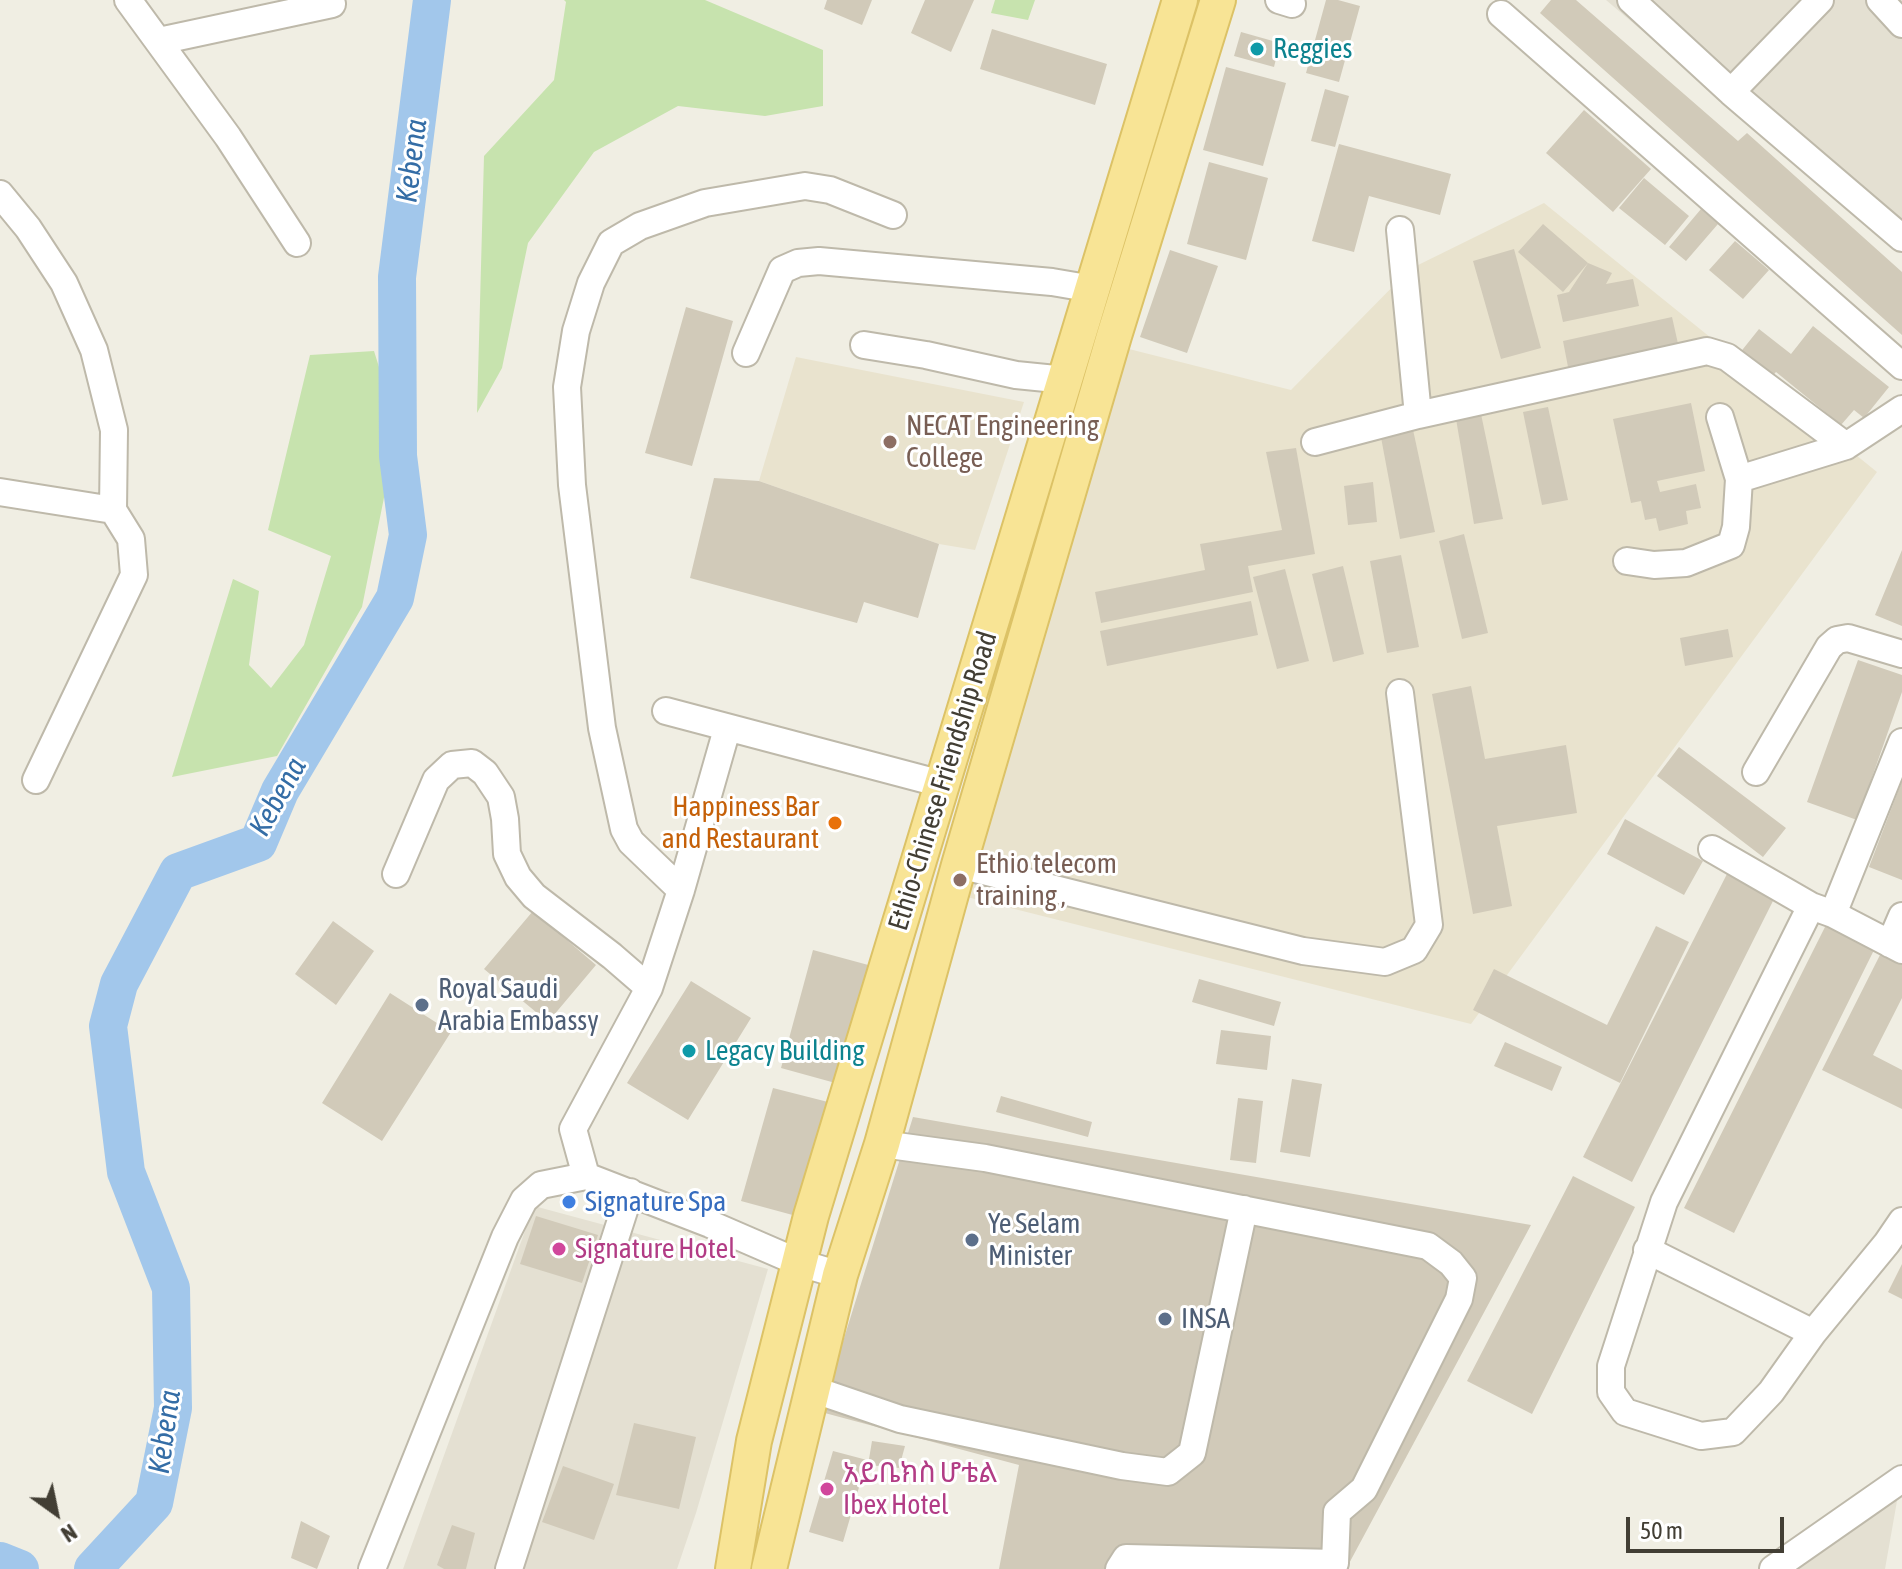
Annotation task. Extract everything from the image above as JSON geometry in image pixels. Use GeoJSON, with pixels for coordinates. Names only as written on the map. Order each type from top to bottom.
{"type":"FeatureCollection","features":[{"type":"Feature","properties":{"kind":"main road","name":"Ethio-Chinese Friendship Road"},"geometry":{"type":"LineString","coordinates":[[733,1569],[754,1441],[811,1216],[1180,0]]}},
{"type":"Feature","properties":{"kind":"main road","name":"Ethio-Chinese Friendship Road"},"geometry":{"type":"LineString","coordinates":[[769,1569],[840,1275],[882,1144],[959,865],[1114,336],[1218,0]]}},
{"type":"Feature","properties":{"kind":"main road"},"geometry":{"type":"LineString","coordinates":[[1080,328],[1114,336]]}},
{"type":"Feature","properties":{"kind":"street"},"geometry":{"type":"LineString","coordinates":[[128,0],[228,137],[297,243]]}},
{"type":"Feature","properties":{"kind":"street"},"geometry":{"type":"LineString","coordinates":[[1631,0],[1731,92],[1902,238]]}},
{"type":"Feature","properties":{"kind":"street"},"geometry":{"type":"LineString","coordinates":[[1731,92],[1820,0]]}},
{"type":"Feature","properties":{"kind":"street"},"geometry":{"type":"LineString","coordinates":[[1880,0],[1902,24]]}},
{"type":"Feature","properties":{"kind":"street"},"geometry":{"type":"LineString","coordinates":[[159,41],[332,4]]}},
{"type":"Feature","properties":{"kind":"street"},"geometry":{"type":"LineString","coordinates":[[1501,14],[1902,366]]}},
{"type":"Feature","properties":{"kind":"street"},"geometry":{"type":"LineString","coordinates":[[681,890],[631,842],[624,829],[602,728],[572,485],[567,387],[576,331],[591,283],[611,243],[640,226],[705,203],[805,186],[830,190],[893,215]]}},
{"type":"Feature","properties":{"kind":"street"},"geometry":{"type":"LineString","coordinates":[[0,194],[28,228],[64,283],[94,350],[114,430],[113,510],[131,539],[134,575],[36,780]]}},
{"type":"Feature","properties":{"kind":"street"},"geometry":{"type":"LineString","coordinates":[[1400,230],[1418,415]]}},
{"type":"Feature","properties":{"kind":"street"},"geometry":{"type":"LineString","coordinates":[[746,353],[782,270],[798,263],[819,261],[1052,282],[1093,289]]}},
{"type":"Feature","properties":{"kind":"street"},"geometry":{"type":"LineString","coordinates":[[864,345],[1016,375],[1066,380]]}},
{"type":"Feature","properties":{"kind":"street"},"geometry":{"type":"LineString","coordinates":[[1315,442],[1418,415],[1707,351],[1727,357],[1846,446]]}},
{"type":"Feature","properties":{"kind":"street"},"geometry":{"type":"LineString","coordinates":[[1739,479],[1846,446],[1902,409]]}},
{"type":"Feature","properties":{"kind":"street"},"geometry":{"type":"LineString","coordinates":[[1627,561],[1654,565],[1686,563],[1731,545],[1736,527],[1739,479],[1720,417]]}},
{"type":"Feature","properties":{"kind":"street"},"geometry":{"type":"LineString","coordinates":[[0,492],[113,510]]}},
{"type":"Feature","properties":{"kind":"street"},"geometry":{"type":"LineString","coordinates":[[1756,772],[1829,647],[1837,640],[1848,638],[1902,654]]}},
{"type":"Feature","properties":{"kind":"street"},"geometry":{"type":"LineString","coordinates":[[959,865],[1303,951],[1385,962],[1414,950],[1429,925],[1400,693]]}},
{"type":"Feature","properties":{"kind":"street"},"geometry":{"type":"LineString","coordinates":[[666,711],[942,784]]}},
{"type":"Feature","properties":{"kind":"street"},"geometry":{"type":"LineString","coordinates":[[586,1176],[573,1129],[649,988],[727,729]]}},
{"type":"Feature","properties":{"kind":"street"},"geometry":{"type":"LineString","coordinates":[[1902,742],[1822,910],[1664,1202],[1611,1366],[1611,1392],[1625,1412],[1701,1436],[1733,1432],[1771,1392],[1813,1333],[1902,1221]]}},
{"type":"Feature","properties":{"kind":"street"},"geometry":{"type":"LineString","coordinates":[[396,874],[436,780],[452,765],[472,763],[485,773],[501,797],[507,854],[518,877],[534,896],[649,988]]}},
{"type":"Feature","properties":{"kind":"street"},"geometry":{"type":"LineString","coordinates":[[1712,849],[1896,947],[1902,916]]}},
{"type":"Feature","properties":{"kind":"street"},"geometry":{"type":"LineString","coordinates":[[882,1144],[985,1158],[1428,1246],[1451,1263],[1463,1278],[1459,1299],[1364,1489],[1337,1512],[1335,1563],[1126,1558],[1119,1569]]}},
{"type":"Feature","properties":{"kind":"street"},"geometry":{"type":"LineString","coordinates":[[372,1569],[505,1237],[524,1200],[541,1185],[586,1176],[800,1263],[840,1275]]}},
{"type":"Feature","properties":{"kind":"street"},"geometry":{"type":"LineString","coordinates":[[509,1569],[630,1192]]}},
{"type":"Feature","properties":{"kind":"street"},"geometry":{"type":"LineString","coordinates":[[812,1389],[900,1419],[1122,1466],[1168,1472],[1192,1453],[1244,1209]]}},
{"type":"Feature","properties":{"kind":"street"},"geometry":{"type":"LineString","coordinates":[[1647,1250],[1813,1333]]}},
{"type":"Feature","properties":{"kind":"street"},"geometry":{"type":"LineString","coordinates":[[1773,1569],[1902,1479]]}},
{"type":"Feature","properties":{"kind":"shaded area"},"geometry":{"type":"Polygon","coordinates":[[[1606,0],[1902,0],[1902,252],[1606,0]]]}},
{"type":"Feature","properties":{"kind":"shaded area"},"geometry":{"type":"Polygon","coordinates":[[[1544,203],[1877,472],[1471,1024],[967,897],[1129,349],[1291,390],[1410,269],[1544,203]]]}},
{"type":"Feature","properties":{"kind":"shaded area","name":"NECAT Engineering College"},"geometry":{"type":"Polygon","coordinates":[[[796,357],[1024,402],[975,550],[939,544],[759,481],[796,357]]]}},
{"type":"Feature","properties":{"kind":"shaded area"},"geometry":{"type":"Polygon","coordinates":[[[534,1206],[768,1269],[677,1569],[403,1569],[534,1206]]]}},
{"type":"Feature","properties":{"kind":"shaded area"},"geometry":{"type":"Polygon","coordinates":[[[1900,1484],[1885,1569],[1771,1569],[1900,1484]]]}},
{"type":"Feature","properties":{"kind":"green space"},"geometry":{"type":"Polygon","coordinates":[[[564,0],[705,0],[823,50],[823,106],[765,116],[678,106],[594,152],[528,243],[502,368],[477,413],[484,156],[554,80],[564,0]]]}},
{"type":"Feature","properties":{"kind":"green space"},"geometry":{"type":"Polygon","coordinates":[[[995,0],[1035,0],[1028,20],[991,13],[995,0]]]}},
{"type":"Feature","properties":{"kind":"green space"},"geometry":{"type":"Polygon","coordinates":[[[374,351],[398,428],[362,607],[277,756],[172,777],[233,579],[259,591],[249,665],[271,688],[304,645],[331,556],[268,530],[310,355],[374,351]]]}},
{"type":"Feature","properties":{"kind":"building"},"geometry":{"type":"Polygon","coordinates":[[[827,0],[872,0],[862,25],[824,9],[827,0]]]}},
{"type":"Feature","properties":{"kind":"building"},"geometry":{"type":"Polygon","coordinates":[[[925,0],[974,0],[951,52],[911,33],[925,0]]]}},
{"type":"Feature","properties":{"kind":"building"},"geometry":{"type":"Polygon","coordinates":[[[1326,0],[1360,6],[1339,82],[1306,73],[1326,0]]]}},
{"type":"Feature","properties":{"kind":"building"},"geometry":{"type":"Polygon","coordinates":[[[1551,0],[1576,0],[1738,141],[1747,133],[1902,272],[1902,335],[1540,13],[1551,0]]]}},
{"type":"Feature","properties":{"kind":"building"},"geometry":{"type":"Polygon","coordinates":[[[992,29],[1107,64],[1095,105],[980,69],[992,29]]]}},
{"type":"Feature","properties":{"kind":"building","name":"Reggies"},"geometry":{"type":"Polygon","coordinates":[[[1241,32],[1280,43],[1274,67],[1234,56],[1241,32]]]}},
{"type":"Feature","properties":{"kind":"building"},"geometry":{"type":"Polygon","coordinates":[[[1226,67],[1286,83],[1263,166],[1203,150],[1226,67]]]}},
{"type":"Feature","properties":{"kind":"building"},"geometry":{"type":"Polygon","coordinates":[[[1325,89],[1349,96],[1335,147],[1311,141],[1325,89]]]}},
{"type":"Feature","properties":{"kind":"building"},"geometry":{"type":"Polygon","coordinates":[[[1584,110],[1651,169],[1613,212],[1546,153],[1584,110]]]}},
{"type":"Feature","properties":{"kind":"building"},"geometry":{"type":"Polygon","coordinates":[[[1339,144],[1451,174],[1440,215],[1369,196],[1354,252],[1312,241],[1339,144]]]}},
{"type":"Feature","properties":{"kind":"building"},"geometry":{"type":"Polygon","coordinates":[[[1209,162],[1268,178],[1246,260],[1187,244],[1209,162]]]}},
{"type":"Feature","properties":{"kind":"building"},"geometry":{"type":"Polygon","coordinates":[[[1644,178],[1689,216],[1665,245],[1619,208],[1644,178]]]}},
{"type":"Feature","properties":{"kind":"building"},"geometry":{"type":"Polygon","coordinates":[[[1701,209],[1718,224],[1686,261],[1669,247],[1701,209]]]}},
{"type":"Feature","properties":{"kind":"building"},"geometry":{"type":"Polygon","coordinates":[[[1543,224],[1588,263],[1563,292],[1518,252],[1543,224]]]}},
{"type":"Feature","properties":{"kind":"building"},"geometry":{"type":"Polygon","coordinates":[[[1735,241],[1769,270],[1743,299],[1709,270],[1735,241]]]}},
{"type":"Feature","properties":{"kind":"building"},"geometry":{"type":"Polygon","coordinates":[[[1514,249],[1541,348],[1501,359],[1473,261],[1514,249]]]}},
{"type":"Feature","properties":{"kind":"building"},"geometry":{"type":"Polygon","coordinates":[[[1170,250],[1218,266],[1187,353],[1140,337],[1170,250]]]}},
{"type":"Feature","properties":{"kind":"building"},"geometry":{"type":"Polygon","coordinates":[[[1588,263],[1612,273],[1606,284],[1633,279],[1639,306],[1563,322],[1557,295],[1569,292],[1588,263]]]}},
{"type":"Feature","properties":{"kind":"building"},"geometry":{"type":"Polygon","coordinates":[[[686,307],[733,321],[692,466],[645,453],[686,307]]]}},
{"type":"Feature","properties":{"kind":"building"},"geometry":{"type":"Polygon","coordinates":[[[1672,317],[1679,348],[1569,372],[1563,341],[1672,317]]]}},
{"type":"Feature","properties":{"kind":"building"},"geometry":{"type":"Polygon","coordinates":[[[1813,326],[1889,387],[1864,418],[1854,410],[1841,425],[1776,372],[1770,379],[1739,354],[1759,329],[1791,354],[1813,326]]]}},
{"type":"Feature","properties":{"kind":"building"},"geometry":{"type":"Polygon","coordinates":[[[1691,403],[1705,471],[1657,481],[1660,492],[1696,484],[1701,508],[1686,511],[1688,524],[1659,531],[1656,518],[1645,520],[1641,501],[1631,503],[1613,419],[1691,403]]]}},
{"type":"Feature","properties":{"kind":"building"},"geometry":{"type":"Polygon","coordinates":[[[1548,407],[1568,500],[1542,505],[1523,412],[1548,407]]]}},
{"type":"Feature","properties":{"kind":"building"},"geometry":{"type":"Polygon","coordinates":[[[1481,414],[1503,519],[1474,524],[1456,419],[1481,414]]]}},
{"type":"Feature","properties":{"kind":"building"},"geometry":{"type":"Polygon","coordinates":[[[1412,425],[1435,532],[1400,539],[1380,432],[1412,425]]]}},
{"type":"Feature","properties":{"kind":"building"},"geometry":{"type":"Polygon","coordinates":[[[1296,448],[1315,554],[1248,566],[1253,592],[1101,623],[1095,592],[1205,570],[1200,544],[1282,530],[1266,452],[1296,448]]]}},
{"type":"Feature","properties":{"kind":"building"},"geometry":{"type":"Polygon","coordinates":[[[714,478],[759,481],[939,544],[918,618],[864,602],[857,623],[690,578],[714,478]]]}},
{"type":"Feature","properties":{"kind":"building"},"geometry":{"type":"Polygon","coordinates":[[[1373,482],[1377,522],[1348,525],[1344,486],[1373,482]]]}},
{"type":"Feature","properties":{"kind":"building"},"geometry":{"type":"Polygon","coordinates":[[[1464,534],[1488,633],[1462,639],[1439,541],[1464,534]]]}},
{"type":"Feature","properties":{"kind":"building"},"geometry":{"type":"Polygon","coordinates":[[[1902,550],[1902,626],[1875,615],[1902,550]]]}},
{"type":"Feature","properties":{"kind":"building"},"geometry":{"type":"Polygon","coordinates":[[[1401,555],[1419,647],[1387,653],[1370,561],[1401,555]]]}},
{"type":"Feature","properties":{"kind":"building"},"geometry":{"type":"Polygon","coordinates":[[[1343,566],[1364,654],[1333,662],[1312,574],[1343,566]]]}},
{"type":"Feature","properties":{"kind":"building"},"geometry":{"type":"Polygon","coordinates":[[[1285,569],[1309,661],[1277,669],[1253,577],[1285,569]]]}},
{"type":"Feature","properties":{"kind":"building"},"geometry":{"type":"Polygon","coordinates":[[[1251,601],[1258,635],[1107,666],[1100,631],[1251,601]]]}},
{"type":"Feature","properties":{"kind":"building"},"geometry":{"type":"Polygon","coordinates":[[[1728,629],[1733,657],[1685,666],[1680,638],[1728,629]]]}},
{"type":"Feature","properties":{"kind":"building"},"geometry":{"type":"Polygon","coordinates":[[[1858,660],[1902,675],[1902,692],[1857,820],[1807,802],[1858,660]]]}},
{"type":"Feature","properties":{"kind":"building"},"geometry":{"type":"Polygon","coordinates":[[[1471,686],[1485,759],[1566,745],[1577,813],[1497,826],[1512,906],[1473,914],[1432,694],[1471,686]]]}},
{"type":"Feature","properties":{"kind":"building"},"geometry":{"type":"Polygon","coordinates":[[[1679,747],[1786,828],[1763,857],[1657,776],[1679,747]]]}},
{"type":"Feature","properties":{"kind":"building"},"geometry":{"type":"Polygon","coordinates":[[[1902,781],[1902,880],[1869,867],[1902,781]]]}},
{"type":"Feature","properties":{"kind":"building"},"geometry":{"type":"Polygon","coordinates":[[[1625,819],[1703,861],[1684,895],[1607,854],[1625,819]]]}},
{"type":"Feature","properties":{"kind":"building"},"geometry":{"type":"Polygon","coordinates":[[[1729,870],[1775,897],[1632,1182],[1583,1157],[1729,870]]]}},
{"type":"Feature","properties":{"kind":"building"},"geometry":{"type":"Polygon","coordinates":[[[533,911],[596,965],[548,1022],[484,969],[533,911]]]}},
{"type":"Feature","properties":{"kind":"building"},"geometry":{"type":"Polygon","coordinates":[[[333,921],[374,951],[336,1005],[295,974],[333,921]]]}},
{"type":"Feature","properties":{"kind":"building"},"geometry":{"type":"Polygon","coordinates":[[[1827,923],[1875,948],[1734,1233],[1684,1208],[1827,923]]]}},
{"type":"Feature","properties":{"kind":"building"},"geometry":{"type":"Polygon","coordinates":[[[1656,926],[1689,942],[1620,1083],[1473,1010],[1494,969],[1607,1025],[1656,926]]]}},
{"type":"Feature","properties":{"kind":"building"},"geometry":{"type":"Polygon","coordinates":[[[813,950],[872,966],[839,1084],[781,1068],[813,950]]]}},
{"type":"Feature","properties":{"kind":"building"},"geometry":{"type":"Polygon","coordinates":[[[1881,953],[1902,963],[1902,998],[1873,1055],[1902,1070],[1902,1109],[1822,1070],[1881,953]]]}},
{"type":"Feature","properties":{"kind":"building"},"geometry":{"type":"Polygon","coordinates":[[[1199,979],[1281,1002],[1274,1026],[1192,1002],[1199,979]]]}},
{"type":"Feature","properties":{"kind":"building","name":"Legacy Building"},"geometry":{"type":"Polygon","coordinates":[[[691,981],[751,1018],[688,1120],[627,1083],[691,981]]]}},
{"type":"Feature","properties":{"kind":"building"},"geometry":{"type":"Polygon","coordinates":[[[390,993],[451,1032],[382,1141],[322,1103],[390,993]]]}},
{"type":"Feature","properties":{"kind":"building"},"geometry":{"type":"Polygon","coordinates":[[[1221,1030],[1271,1036],[1267,1070],[1216,1064],[1221,1030]]]}},
{"type":"Feature","properties":{"kind":"building"},"geometry":{"type":"Polygon","coordinates":[[[1505,1042],[1562,1067],[1552,1091],[1494,1066],[1505,1042]]]}},
{"type":"Feature","properties":{"kind":"building"},"geometry":{"type":"Polygon","coordinates":[[[1292,1079],[1322,1084],[1310,1157],[1280,1152],[1292,1079]]]}},
{"type":"Feature","properties":{"kind":"building"},"geometry":{"type":"Polygon","coordinates":[[[773,1088],[832,1103],[800,1217],[741,1201],[773,1088]]]}},
{"type":"Feature","properties":{"kind":"building"},"geometry":{"type":"Polygon","coordinates":[[[1001,1096],[1092,1122],[1088,1137],[996,1112],[1001,1096]]]}},
{"type":"Feature","properties":{"kind":"building"},"geometry":{"type":"Polygon","coordinates":[[[1238,1098],[1263,1101],[1256,1163],[1230,1160],[1238,1098]]]}},
{"type":"Feature","properties":{"kind":"building","name":"INSA"},"geometry":{"type":"Polygon","coordinates":[[[913,1117],[1531,1225],[1346,1569],[999,1569],[1019,1465],[821,1412],[913,1117]]]}},
{"type":"Feature","properties":{"kind":"building"},"geometry":{"type":"Polygon","coordinates":[[[1573,1176],[1635,1207],[1532,1414],[1467,1381],[1573,1176]]]}},
{"type":"Feature","properties":{"kind":"building","name":"Signature Hotel"},"geometry":{"type":"Polygon","coordinates":[[[536,1216],[598,1235],[582,1283],[520,1264],[536,1216]]]}},
{"type":"Feature","properties":{"kind":"building"},"geometry":{"type":"Polygon","coordinates":[[[1902,1264],[1902,1299],[1888,1292],[1902,1264]]]}},
{"type":"Feature","properties":{"kind":"building"},"geometry":{"type":"Polygon","coordinates":[[[634,1423],[696,1437],[679,1509],[616,1495],[634,1423]]]}},
{"type":"Feature","properties":{"kind":"building"},"geometry":{"type":"Polygon","coordinates":[[[872,1441],[905,1446],[899,1468],[868,1465],[872,1441]]]}},
{"type":"Feature","properties":{"kind":"building"},"geometry":{"type":"Polygon","coordinates":[[[833,1451],[867,1460],[843,1542],[809,1532],[833,1451]]]}},
{"type":"Feature","properties":{"kind":"building"},"geometry":{"type":"Polygon","coordinates":[[[563,1466],[614,1484],[594,1540],[542,1522],[563,1466]]]}},
{"type":"Feature","properties":{"kind":"building"},"geometry":{"type":"Polygon","coordinates":[[[301,1521],[330,1536],[317,1569],[291,1558],[301,1521]]]}},
{"type":"Feature","properties":{"kind":"building"},"geometry":{"type":"Polygon","coordinates":[[[452,1525],[475,1533],[466,1569],[444,1569],[437,1565],[452,1525]]]}},
{"type":"Feature","properties":{"kind":"waterway","name":"Kebena"},"geometry":{"type":"LineString","coordinates":[[93,1569],[154,1503],[173,1408],[171,1288],[126,1172],[108,1026],[119,984],[178,872],[258,843],[280,791],[395,598],[408,535],[398,456],[397,277],[432,0]]}},
{"type":"Feature","properties":{"kind":"waterway","name":"Kebena"},"geometry":{"type":"LineString","coordinates":[[0,1561],[20,1569]]}},
{"type":"Feature","properties":{"kind":"place","name":"Reggies"},"geometry":{"type":"Point","coordinates":[1257,49]}},
{"type":"Feature","properties":{"kind":"place","name":"NECAT Engineering College"},"geometry":{"type":"Point","coordinates":[890,442]}},
{"type":"Feature","properties":{"kind":"place","name":"Happiness Bar and Restaurant"},"geometry":{"type":"Point","coordinates":[835,823]}},
{"type":"Feature","properties":{"kind":"place","name":"Ethio telecom training ,"},"geometry":{"type":"Point","coordinates":[960,880]}},
{"type":"Feature","properties":{"kind":"place","name":"Royal Saudi Arabia Embassy"},"geometry":{"type":"Point","coordinates":[422,1005]}},
{"type":"Feature","properties":{"kind":"place","name":"Legacy Building"},"geometry":{"type":"Point","coordinates":[689,1051]}},
{"type":"Feature","properties":{"kind":"place","name":"Signature Spa"},"geometry":{"type":"Point","coordinates":[569,1202]}},
{"type":"Feature","properties":{"kind":"place","name":"Ye Selam Minister"},"geometry":{"type":"Point","coordinates":[972,1240]}},
{"type":"Feature","properties":{"kind":"place","name":"Signature Hotel"},"geometry":{"type":"Point","coordinates":[559,1249]}},
{"type":"Feature","properties":{"kind":"place","name":"INSA"},"geometry":{"type":"Point","coordinates":[1165,1319]}},
{"type":"Feature","properties":{"kind":"place","name":"አይቤክስ ሆቴል Ibex Hotel"},"geometry":{"type":"Point","coordinates":[827,1489]}}]}
